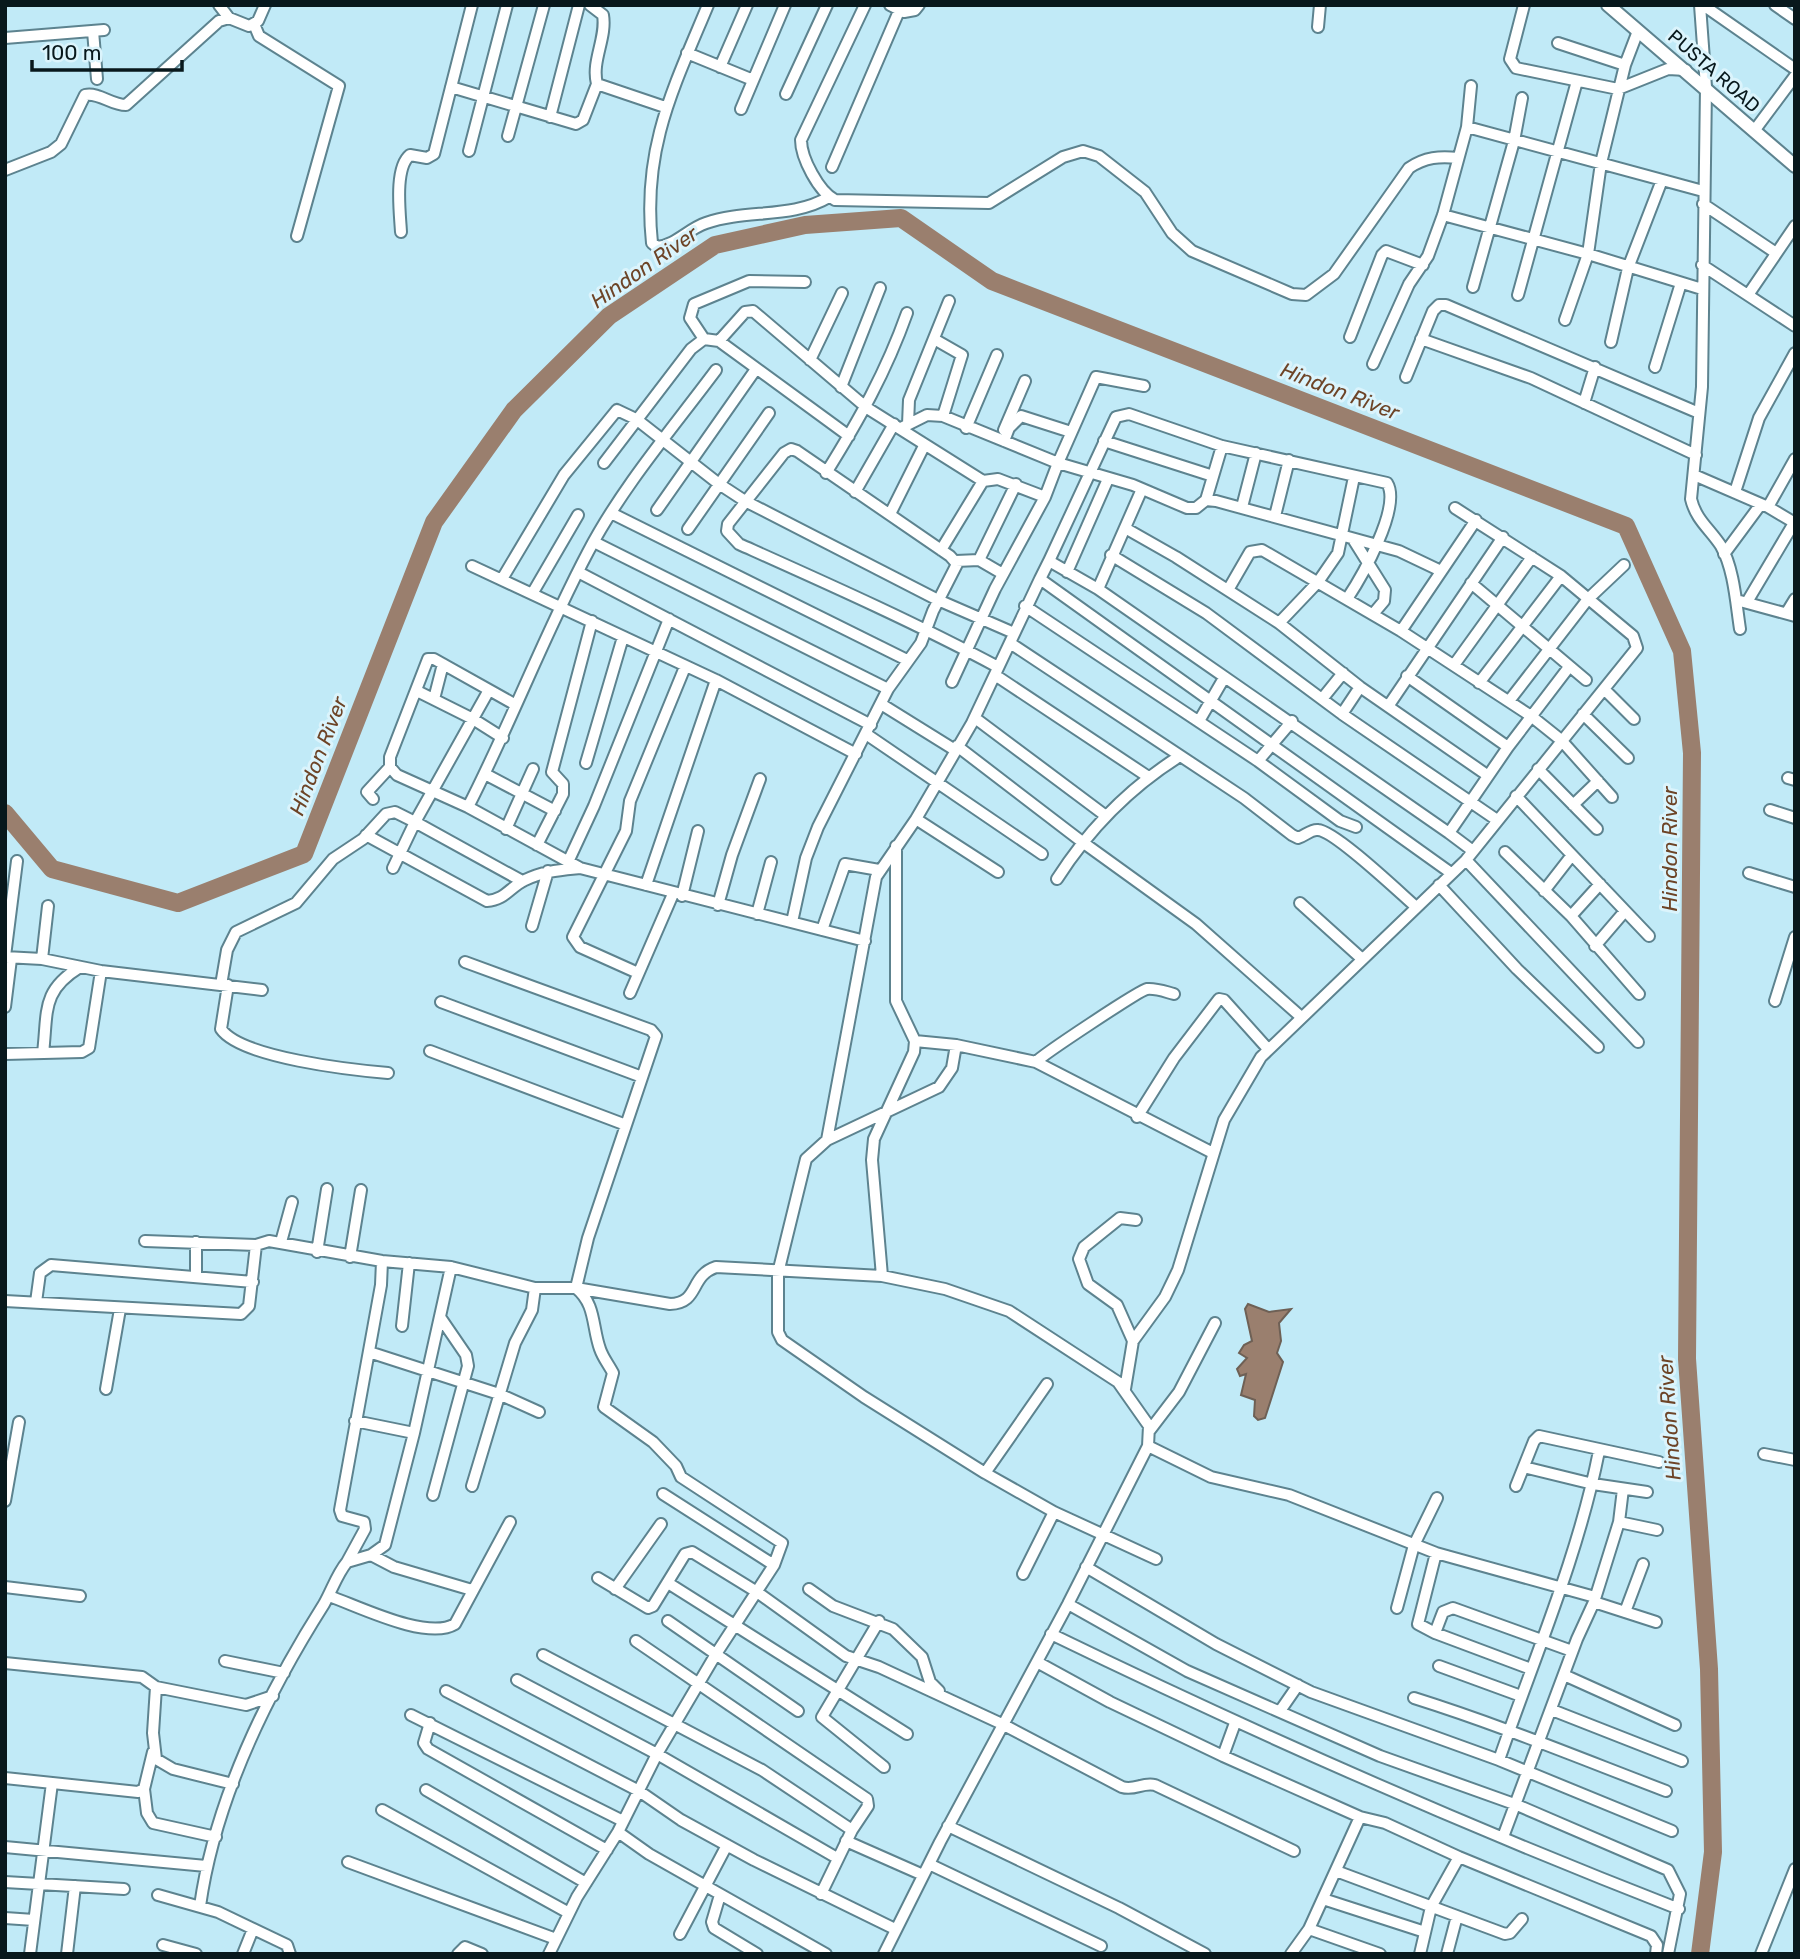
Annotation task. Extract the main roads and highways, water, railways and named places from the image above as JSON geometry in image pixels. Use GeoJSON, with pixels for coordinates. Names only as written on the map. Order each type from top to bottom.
{"type":"FeatureCollection","features":[{"type":"Feature","properties":{"kind":"waterway","name":"Hindon River"},"geometry":{"type":"LineString","coordinates":[[5,813],[52,869],[178,903],[304,854],[434,522],[514,410],[609,316],[715,245],[805,225],[901,218],[992,281],[1626,526],[1682,651],[1692,753],[1687,1359],[1709,1669],[1713,1852],[1700,1954]]}}]}
